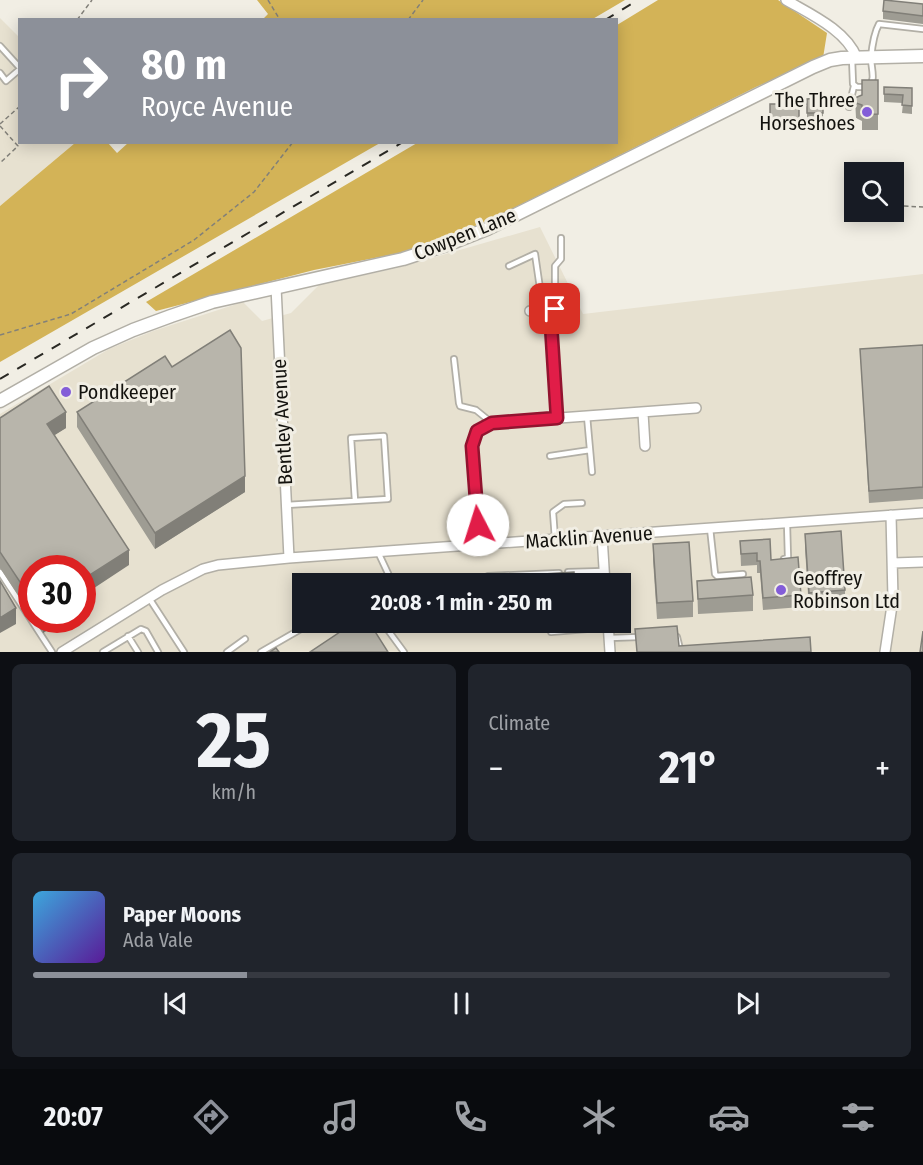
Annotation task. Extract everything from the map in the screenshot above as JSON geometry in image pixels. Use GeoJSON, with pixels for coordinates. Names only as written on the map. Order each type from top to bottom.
{"type":"FeatureCollection","features":[{"type":"Feature","properties":{"kind":"street"},"geometry":{"type":"LineString","coordinates":[[786,0],[832,29],[853,50],[854,58]]}},
{"type":"Feature","properties":{"kind":"street","name":"Cowpen Lane"},"geometry":{"type":"LineString","coordinates":[[0,401],[93,348],[133,330],[212,302],[403,259],[449,244],[530,208],[830,60],[923,56]]}},
{"type":"Feature","properties":{"kind":"street","name":"Bentley Avenue"},"geometry":{"type":"LineString","coordinates":[[276,287],[289,558]]}},
{"type":"Feature","properties":{"kind":"street"},"geometry":{"type":"LineString","coordinates":[[530,311],[574,308]]}},
{"type":"Feature","properties":{"kind":"street"},"geometry":{"type":"LineString","coordinates":[[549,310],[557,418]]}},
{"type":"Feature","properties":{"kind":"street"},"geometry":{"type":"LineString","coordinates":[[480,545],[472,446],[477,431],[492,423],[696,408]]}},
{"type":"Feature","properties":{"kind":"street"},"geometry":{"type":"LineString","coordinates":[[643,412],[645,446]]}},
{"type":"Feature","properties":{"kind":"street","name":"Macklin Avenue"},"geometry":{"type":"LineString","coordinates":[[62,652],[179,580],[218,565],[923,513]]}},
{"type":"Feature","properties":{"kind":"street"},"geometry":{"type":"LineString","coordinates":[[885,652],[893,599],[891,515]]}},
{"type":"Feature","properties":{"kind":"street"},"geometry":{"type":"LineString","coordinates":[[602,536],[604,571]]}},
{"type":"Feature","properties":{"kind":"street"},"geometry":{"type":"LineString","coordinates":[[893,563],[923,562]]}},
{"type":"Feature","properties":{"kind":"street"},"geometry":{"type":"LineString","coordinates":[[609,633],[610,652]]}},
{"type":"Feature","properties":{"kind":"lane"},"geometry":{"type":"LineString","coordinates":[[854,86],[860,88],[871,86],[871,57],[879,24],[923,29]]}},
{"type":"Feature","properties":{"kind":"lane"},"geometry":{"type":"LineString","coordinates":[[0,46],[18,66]]}},
{"type":"Feature","properties":{"kind":"lane"},"geometry":{"type":"LineString","coordinates":[[849,107],[854,86],[852,81],[854,58]]}},
{"type":"Feature","properties":{"kind":"lane"},"geometry":{"type":"LineString","coordinates":[[0,74],[6,81],[18,70]]}},
{"type":"Feature","properties":{"kind":"lane"},"geometry":{"type":"LineString","coordinates":[[549,310],[555,266],[561,259],[561,238]]}},
{"type":"Feature","properties":{"kind":"lane"},"geometry":{"type":"LineString","coordinates":[[509,266],[535,254],[549,310]]}},
{"type":"Feature","properties":{"kind":"lane"},"geometry":{"type":"LineString","coordinates":[[454,359],[460,406],[476,410],[492,423]]}},
{"type":"Feature","properties":{"kind":"lane"},"geometry":{"type":"LineString","coordinates":[[587,416],[592,472]]}},
{"type":"Feature","properties":{"kind":"lane"},"geometry":{"type":"LineString","coordinates":[[286,505],[355,501],[388,499],[384,436],[351,438],[355,501]]}},
{"type":"Feature","properties":{"kind":"lane"},"geometry":{"type":"LineString","coordinates":[[550,456],[590,450]]}},
{"type":"Feature","properties":{"kind":"lane"},"geometry":{"type":"LineString","coordinates":[[555,539],[553,512],[564,504],[582,503]]}},
{"type":"Feature","properties":{"kind":"lane"},"geometry":{"type":"LineString","coordinates":[[782,559],[788,558],[787,523]]}},
{"type":"Feature","properties":{"kind":"lane"},"geometry":{"type":"LineString","coordinates":[[710,528],[715,574],[717,576],[742,574]]}},
{"type":"Feature","properties":{"kind":"lane"},"geometry":{"type":"LineString","coordinates":[[378,552],[388,573]]}},
{"type":"Feature","properties":{"kind":"lane"},"geometry":{"type":"LineString","coordinates":[[558,573],[604,571]]}},
{"type":"Feature","properties":{"kind":"lane"},"geometry":{"type":"LineString","coordinates":[[0,572],[52,652]]}},
{"type":"Feature","properties":{"kind":"lane"},"geometry":{"type":"LineString","coordinates":[[149,598],[184,652]]}},
{"type":"Feature","properties":{"kind":"lane"},"geometry":{"type":"LineString","coordinates":[[103,652],[141,629],[146,631],[158,652]]}},
{"type":"Feature","properties":{"kind":"lane"},"geometry":{"type":"LineString","coordinates":[[261,652],[294,633]]}},
{"type":"Feature","properties":{"kind":"lane"},"geometry":{"type":"LineString","coordinates":[[390,633],[404,652]]}},
{"type":"Feature","properties":{"kind":"lane"},"geometry":{"type":"LineString","coordinates":[[671,635],[677,636],[683,652]]}},
{"type":"Feature","properties":{"kind":"lane"},"geometry":{"type":"LineString","coordinates":[[128,636],[138,652]]}},
{"type":"Feature","properties":{"kind":"lane"},"geometry":{"type":"LineString","coordinates":[[609,638],[648,636]]}},
{"type":"Feature","properties":{"kind":"lane"},"geometry":{"type":"LineString","coordinates":[[227,652],[245,639]]}},
{"type":"Feature","properties":{"kind":"lane"},"geometry":{"type":"LineString","coordinates":[[112,646],[117,652]]}},
{"type":"Feature","properties":{"kind":"path"},"geometry":{"type":"LineString","coordinates":[[78,18],[92,0]]}},
{"type":"Feature","properties":{"kind":"path"},"geometry":{"type":"LineString","coordinates":[[268,0],[279,18]]}},
{"type":"Feature","properties":{"kind":"path"},"geometry":{"type":"LineString","coordinates":[[410,18],[423,0]]}},
{"type":"Feature","properties":{"kind":"path"},"geometry":{"type":"LineString","coordinates":[[0,163],[18,146],[0,125],[18,108]]}},
{"type":"Feature","properties":{"kind":"path"},"geometry":{"type":"LineString","coordinates":[[0,335],[71,314],[194,240],[254,192],[291,144]]}},
{"type":"Feature","properties":{"kind":"path"},"geometry":{"type":"LineString","coordinates":[[904,206],[923,207]]}},
{"type":"Feature","properties":{"kind":"shaded area"},"geometry":{"type":"Polygon","coordinates":[[[257,0],[625,0],[594,18],[264,18],[268,14],[257,0]]]}},
{"type":"Feature","properties":{"kind":"shaded area"},"geometry":{"type":"Polygon","coordinates":[[[658,0],[778,0],[827,33],[823,58],[756,87],[486,222],[400,253],[314,270],[156,311],[146,302],[415,144],[618,144],[618,24],[658,0]]]}},
{"type":"Feature","properties":{"kind":"shaded area"},"geometry":{"type":"Polygon","coordinates":[[[0,18],[18,36],[18,144],[74,144],[0,206],[0,18]]]}},
{"type":"Feature","properties":{"kind":"shaded area"},"geometry":{"type":"Polygon","coordinates":[[[74,144],[109,144],[117,153],[127,144],[378,144],[0,362],[0,206],[74,144]]]}},
{"type":"Feature","properties":{"kind":"shaded area"},"geometry":{"type":"Polygon","coordinates":[[[540,227],[583,314],[923,274],[923,652],[0,652],[0,414],[109,349],[153,331],[243,302],[262,321],[291,313],[319,285],[397,268],[540,227]]]}},
{"type":"Feature","properties":{"kind":"building"},"geometry":{"type":"Polygon","coordinates":[[[884,0],[923,4],[923,16],[883,11],[884,0]]]}},
{"type":"Feature","properties":{"kind":"building"},"geometry":{"type":"Polygon","coordinates":[[[862,80],[878,80],[878,114],[862,115],[862,105],[856,103],[855,98],[862,95],[862,80]]]}},
{"type":"Feature","properties":{"kind":"building"},"geometry":{"type":"Polygon","coordinates":[[[884,87],[912,88],[912,106],[902,105],[903,95],[884,94],[884,87]]]}},
{"type":"Feature","properties":{"kind":"building"},"geometry":{"type":"Polygon","coordinates":[[[823,98],[823,113],[807,113],[807,99],[823,98]]]}},
{"type":"Feature","properties":{"kind":"building"},"geometry":{"type":"Polygon","coordinates":[[[770,104],[799,104],[799,121],[770,121],[770,104]]]}},
{"type":"Feature","properties":{"kind":"building"},"geometry":{"type":"Polygon","coordinates":[[[230,330],[241,348],[245,476],[155,533],[77,412],[165,356],[172,367],[230,330]]]}},
{"type":"Feature","properties":{"kind":"building"},"geometry":{"type":"Polygon","coordinates":[[[923,345],[923,487],[869,491],[860,349],[923,345]]]}},
{"type":"Feature","properties":{"kind":"building"},"geometry":{"type":"Polygon","coordinates":[[[49,386],[66,412],[47,424],[129,550],[96,571],[96,555],[18,555],[18,579],[0,552],[0,418],[49,386]]]}},
{"type":"Feature","properties":{"kind":"building"},"geometry":{"type":"Polygon","coordinates":[[[841,531],[845,590],[809,593],[805,534],[841,531]]]}},
{"type":"Feature","properties":{"kind":"building"},"geometry":{"type":"Polygon","coordinates":[[[770,539],[771,560],[798,557],[801,595],[763,598],[760,561],[757,561],[757,553],[741,554],[740,541],[770,539]]]}},
{"type":"Feature","properties":{"kind":"building"},"geometry":{"type":"Polygon","coordinates":[[[689,542],[693,601],[657,603],[653,544],[689,542]]]}},
{"type":"Feature","properties":{"kind":"building"},"geometry":{"type":"Polygon","coordinates":[[[751,577],[753,595],[698,599],[697,581],[751,577]]]}},
{"type":"Feature","properties":{"kind":"building"},"geometry":{"type":"Polygon","coordinates":[[[0,581],[16,608],[0,618],[0,581]]]}},
{"type":"Feature","properties":{"kind":"building"},"geometry":{"type":"Polygon","coordinates":[[[677,626],[679,646],[810,637],[811,652],[637,652],[635,629],[677,626]]]}},
{"type":"Feature","properties":{"kind":"building"},"geometry":{"type":"Polygon","coordinates":[[[923,631],[923,652],[920,652],[923,631]]]}},
{"type":"Feature","properties":{"kind":"building"},"geometry":{"type":"Polygon","coordinates":[[[338,633],[376,633],[388,652],[310,652],[338,633]]]}},
{"type":"Feature","properties":{"kind":"railway"},"geometry":{"type":"LineString","coordinates":[[608,18],[638,0]]}},
{"type":"Feature","properties":{"kind":"railway"},"geometry":{"type":"LineString","coordinates":[[0,379],[400,144]]}},
{"type":"Feature","properties":{"kind":"place","name":"The Three Horseshoes"},"geometry":{"type":"Point","coordinates":[867,112]}},
{"type":"Feature","properties":{"kind":"place","name":"Pondkeeper"},"geometry":{"type":"Point","coordinates":[66,392]}},
{"type":"Feature","properties":{"kind":"place","name":"Geoffrey Robinson Ltd"},"geometry":{"type":"Point","coordinates":[781,590]}},
{"type":"Feature","properties":{"kind":"route"},"geometry":{"type":"LineString","coordinates":[[478,525],[472,446],[477,431],[492,423],[557,418],[550,309],[555,309]]}}]}
